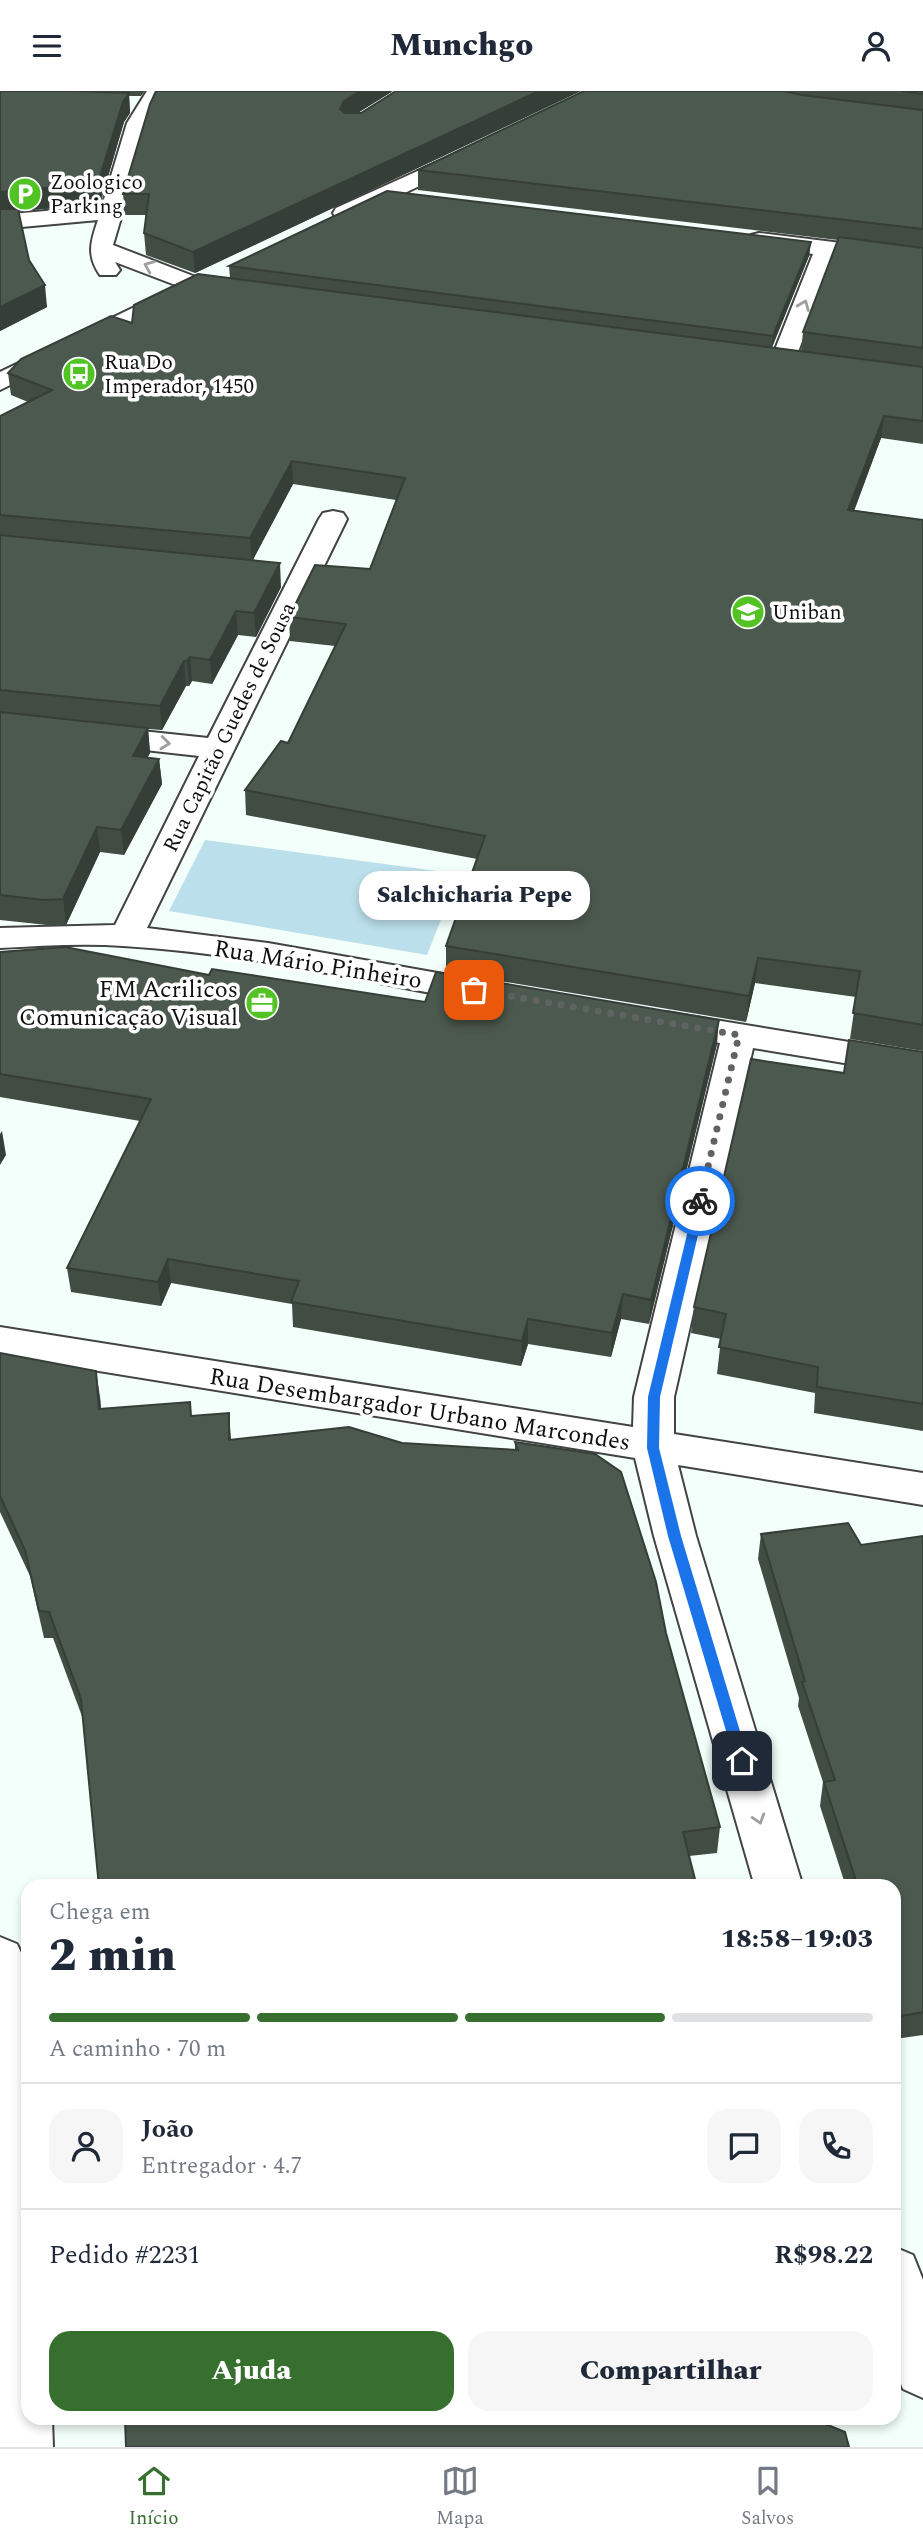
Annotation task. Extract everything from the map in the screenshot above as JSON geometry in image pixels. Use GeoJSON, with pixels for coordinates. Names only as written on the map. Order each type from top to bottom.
{"type":"FeatureCollection","features":[{"type":"Feature","properties":{"kind":"street"},"geometry":{"type":"LineString","coordinates":[[123,104],[153,98]]}},
{"type":"Feature","properties":{"kind":"street"},"geometry":{"type":"LineString","coordinates":[[153,98],[138,123],[104,212],[101,248],[107,269],[130,286],[164,301]]}},
{"type":"Feature","properties":{"kind":"street"},"geometry":{"type":"LineString","coordinates":[[328,221],[478,149]]}},
{"type":"Feature","properties":{"kind":"street"},"geometry":{"type":"LineString","coordinates":[[382,195],[422,200]]}},
{"type":"Feature","properties":{"kind":"street"},"geometry":{"type":"LineString","coordinates":[[0,202],[47,203],[104,212]]}},
{"type":"Feature","properties":{"kind":"street"},"geometry":{"type":"LineString","coordinates":[[0,222],[104,212]]}},
{"type":"Feature","properties":{"kind":"street"},"geometry":{"type":"LineString","coordinates":[[733,237],[923,260]]}},
{"type":"Feature","properties":{"kind":"street"},"geometry":{"type":"LineString","coordinates":[[101,248],[196,285],[257,295]]}},
{"type":"Feature","properties":{"kind":"street"},"geometry":{"type":"LineString","coordinates":[[782,362],[827,248]]}},
{"type":"Feature","properties":{"kind":"street"},"geometry":{"type":"LineString","coordinates":[[0,382],[225,271]]}},
{"type":"Feature","properties":{"kind":"street"},"geometry":{"type":"LineString","coordinates":[[754,358],[807,365]]}},
{"type":"Feature","properties":{"kind":"street","name":"Rua Capitão Guedes de Sousa"},"geometry":{"type":"LineString","coordinates":[[126,936],[220,749],[288,575],[333,519]]}},
{"type":"Feature","properties":{"kind":"street"},"geometry":{"type":"LineString","coordinates":[[0,725],[220,749]]}},
{"type":"Feature","properties":{"kind":"street","name":"Rua Mário Pinheiro"},"geometry":{"type":"LineString","coordinates":[[0,938],[126,936],[209,945],[508,996]]}},
{"type":"Feature","properties":{"kind":"street"},"geometry":{"type":"LineString","coordinates":[[631,1017],[923,1065]]}},
{"type":"Feature","properties":{"kind":"street"},"geometry":{"type":"LineString","coordinates":[[739,1035],[654,1397],[653,1448],[675,1536],[777,1879]]}},
{"type":"Feature","properties":{"kind":"street","name":"Rua Desembargador Urbano Marcondes"},"geometry":{"type":"LineString","coordinates":[[0,1341],[653,1448],[923,1489]]}},
{"type":"Feature","properties":{"kind":"street"},"geometry":{"type":"LineString","coordinates":[[0,1959],[9,2033],[7,2150],[21,2369]]}},
{"type":"Feature","properties":{"kind":"street"},"geometry":{"type":"LineString","coordinates":[[901,2296],[923,2370]]}},
{"type":"Feature","properties":{"kind":"street"},"geometry":{"type":"LineString","coordinates":[[25,2425],[26,2447]]}},
{"type":"Feature","properties":{"kind":"shaded area"},"geometry":{"type":"Polygon","coordinates":[[[205,840],[459,874],[427,955],[169,911],[205,840]]]}},
{"type":"Feature","properties":{"kind":"building"},"geometry":{"type":"Polygon","coordinates":[[[0,91],[129,93],[123,102],[98,183],[0,192],[0,91]]]}},
{"type":"Feature","properties":{"kind":"building"},"geometry":{"type":"Polygon","coordinates":[[[156,91],[360,91],[344,101],[340,109],[345,113],[361,113],[396,91],[539,91],[193,252],[144,233],[149,194],[123,194],[156,91]]]}},
{"type":"Feature","properties":{"kind":"building"},"geometry":{"type":"Polygon","coordinates":[[[584,91],[784,91],[923,110],[923,229],[418,170],[584,91]]]}},
{"type":"Feature","properties":{"kind":"building"},"geometry":{"type":"Polygon","coordinates":[[[901,91],[923,91],[923,94],[901,91]]]}},
{"type":"Feature","properties":{"kind":"building"},"geometry":{"type":"Polygon","coordinates":[[[387,191],[811,242],[773,336],[229,266],[387,191]]]}},
{"type":"Feature","properties":{"kind":"building"},"geometry":{"type":"Polygon","coordinates":[[[0,209],[18,209],[29,260],[45,285],[0,307],[0,209]]]}},
{"type":"Feature","properties":{"kind":"building"},"geometry":{"type":"Polygon","coordinates":[[[839,237],[923,248],[923,348],[803,332],[839,237]]]}},
{"type":"Feature","properties":{"kind":"building"},"geometry":{"type":"Polygon","coordinates":[[[198,274],[923,367],[923,421],[884,416],[848,510],[923,520],[923,1025],[853,1013],[860,971],[758,958],[749,996],[446,946],[485,836],[245,790],[281,741],[288,743],[346,624],[289,617],[315,565],[370,569],[405,478],[292,461],[250,538],[0,515],[0,416],[52,390],[8,373],[21,359],[111,316],[132,323],[134,305],[198,274]]]}},
{"type":"Feature","properties":{"kind":"building"},"geometry":{"type":"Polygon","coordinates":[[[0,535],[280,563],[254,613],[236,611],[210,660],[190,657],[184,661],[160,706],[0,690],[0,535]]]}},
{"type":"Feature","properties":{"kind":"building"},"geometry":{"type":"Polygon","coordinates":[[[0,712],[148,728],[133,756],[159,759],[121,830],[97,827],[63,899],[44,900],[0,895],[0,712]]]}},
{"type":"Feature","properties":{"kind":"building"},"geometry":{"type":"Polygon","coordinates":[[[65,947],[209,975],[212,969],[425,1002],[436,972],[719,1020],[651,1300],[623,1294],[612,1333],[528,1319],[522,1341],[291,1302],[299,1281],[168,1259],[158,1282],[67,1268],[151,1099],[0,1074],[0,952],[65,947]]]}},
{"type":"Feature","properties":{"kind":"building"},"geometry":{"type":"Polygon","coordinates":[[[849,1040],[923,1052],[923,1404],[817,1387],[818,1367],[719,1347],[726,1314],[694,1307],[751,1059],[844,1073],[849,1040]]]}},
{"type":"Feature","properties":{"kind":"building"},"geometry":{"type":"Polygon","coordinates":[[[0,1353],[96,1371],[99,1409],[190,1402],[191,1416],[229,1413],[229,1440],[349,1427],[402,1443],[518,1450],[515,1442],[595,1454],[621,1472],[656,1582],[666,1633],[720,1827],[683,1832],[695,1879],[98,1879],[81,1699],[49,1612],[39,1611],[25,1550],[0,1496],[0,1353]]]}},
{"type":"Feature","properties":{"kind":"building"},"geometry":{"type":"Polygon","coordinates":[[[848,1523],[861,1545],[923,1536],[923,2012],[901,2016],[901,1879],[855,1879],[824,1782],[835,1780],[802,1682],[805,1681],[761,1534],[848,1523]]]}},
{"type":"Feature","properties":{"kind":"building"},"geometry":{"type":"Polygon","coordinates":[[[125,2425],[828,2425],[845,2432],[849,2447],[126,2447],[125,2425]]]}},
{"type":"Feature","properties":{"kind":"way so far"},"geometry":{"type":"LineString","coordinates":[[474,990],[739,1035],[700,1201]]}},
{"type":"Feature","properties":{"kind":"place","name":"Zoologico Parking"},"geometry":{"type":"Point","coordinates":[25,194]}},
{"type":"Feature","properties":{"kind":"place","name":"Rua Do Imperador, 1450"},"geometry":{"type":"Point","coordinates":[79,374]}},
{"type":"Feature","properties":{"kind":"place","name":"Uniban"},"geometry":{"type":"Point","coordinates":[748,612]}},
{"type":"Feature","properties":{"kind":"place","name":"Salchicharia Pepe"},"geometry":{"type":"Point","coordinates":[474,990]}},
{"type":"Feature","properties":{"kind":"place","name":"FM Acrilicos Comunicação Visual"},"geometry":{"type":"Point","coordinates":[262,1003]}},
{"type":"Feature","properties":{"kind":"route"},"geometry":{"type":"LineString","coordinates":[[700,1201],[654,1397],[653,1448],[675,1536],[742,1761]]}}]}
